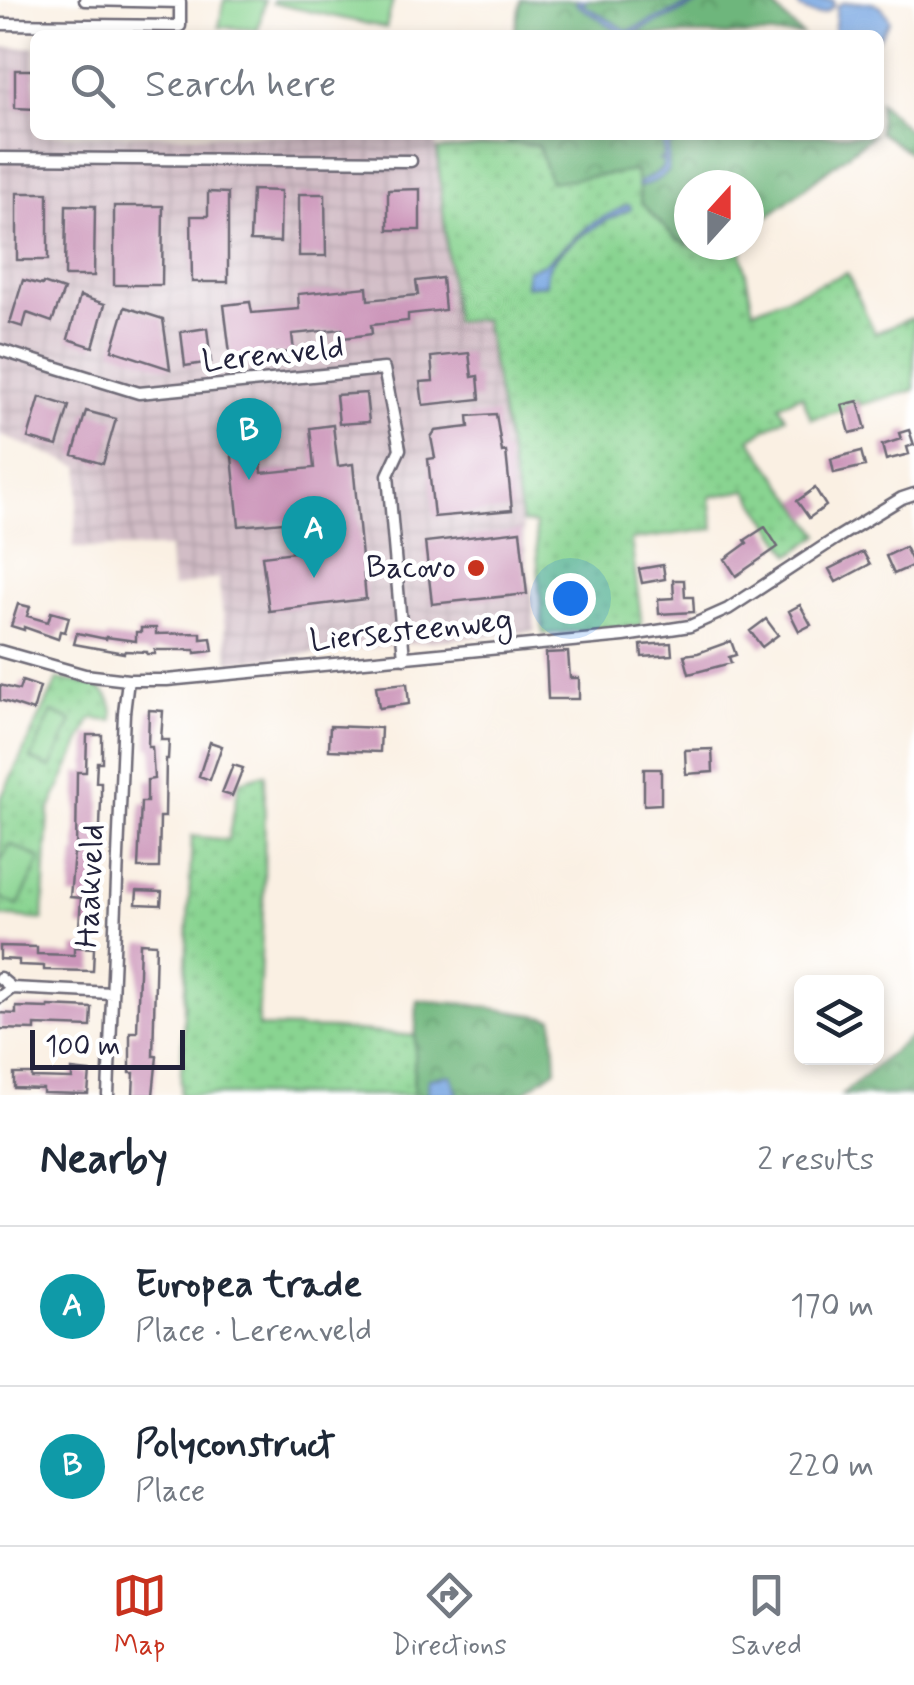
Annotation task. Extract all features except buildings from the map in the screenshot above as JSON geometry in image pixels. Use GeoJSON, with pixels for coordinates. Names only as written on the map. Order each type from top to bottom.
{"type":"FeatureCollection","features":[{"type":"Feature","properties":{"kind":"street"},"geometry":{"type":"LineString","coordinates":[[0,24],[180,26],[180,2],[85,0]]}},
{"type":"Feature","properties":{"kind":"street"},"geometry":{"type":"LineString","coordinates":[[0,158],[411,160]]}},
{"type":"Feature","properties":{"kind":"street","name":"Lerenveld"},"geometry":{"type":"LineString","coordinates":[[0,350],[138,393],[384,369],[400,449],[388,475],[404,658]]}},
{"type":"Feature","properties":{"kind":"street","name":"Liersesteenweg"},"geometry":{"type":"LineString","coordinates":[[0,651],[84,675],[168,680],[624,636],[690,626],[728,609],[835,539],[914,494]]}},
{"type":"Feature","properties":{"kind":"street","name":"Haakveld"},"geometry":{"type":"LineString","coordinates":[[108,1095],[128,680]]}},
{"type":"Feature","properties":{"kind":"street"},"geometry":{"type":"LineString","coordinates":[[0,978],[12,988],[112,993]]}},
{"type":"Feature","properties":{"kind":"street"},"geometry":{"type":"LineString","coordinates":[[0,997],[12,988]]}},
{"type":"Feature","properties":{"kind":"shaded area"},"geometry":{"type":"Polygon","coordinates":[[[0,47],[30,47],[30,140],[436,140],[454,322],[484,319],[522,522],[536,631],[229,662],[218,578],[172,588],[169,548],[73,548],[81,467],[0,435],[0,47]]]}},
{"type":"Feature","properties":{"kind":"green space"},"geometry":{"type":"Polygon","coordinates":[[[224,0],[265,0],[258,30],[219,27],[224,0]]]}},
{"type":"Feature","properties":{"kind":"green space"},"geometry":{"type":"Polygon","coordinates":[[[393,0],[386,28],[272,3],[393,0]]]}},
{"type":"Feature","properties":{"kind":"green space"},"geometry":{"type":"Polygon","coordinates":[[[521,0],[767,0],[797,30],[515,30],[521,0]]]}},
{"type":"Feature","properties":{"kind":"green space"},"geometry":{"type":"Polygon","coordinates":[[[884,107],[914,135],[914,156],[884,135],[884,107]]]}},
{"type":"Feature","properties":{"kind":"green space"},"geometry":{"type":"Polygon","coordinates":[[[508,140],[867,140],[764,219],[764,170],[674,170],[674,237],[641,203],[636,171],[550,182],[538,145],[508,140]]]}},
{"type":"Feature","properties":{"kind":"green space"},"geometry":{"type":"Polygon","coordinates":[[[664,140],[678,140],[682,170],[674,170],[674,260],[743,260],[753,310],[847,273],[875,333],[912,318],[914,325],[914,390],[859,405],[858,401],[843,410],[811,419],[802,395],[779,405],[786,417],[750,439],[820,535],[791,555],[747,490],[710,497],[714,529],[631,540],[642,626],[543,634],[535,524],[522,522],[484,319],[454,322],[437,150],[508,143],[538,145],[550,181],[664,140]]]}},
{"type":"Feature","properties":{"kind":"green space"},"geometry":{"type":"Polygon","coordinates":[[[58,679],[89,684],[104,692],[113,721],[91,719],[49,811],[43,920],[0,916],[0,800],[58,679]]]}},
{"type":"Feature","properties":{"kind":"green space"},"geometry":{"type":"Polygon","coordinates":[[[52,712],[72,721],[51,768],[31,759],[52,712]]]}},
{"type":"Feature","properties":{"kind":"green space"},"geometry":{"type":"Polygon","coordinates":[[[265,774],[258,1027],[415,1036],[413,1095],[180,1095],[192,836],[228,840],[240,781],[265,774]]]}},
{"type":"Feature","properties":{"kind":"green space"},"geometry":{"type":"Polygon","coordinates":[[[10,844],[41,859],[18,906],[0,897],[0,863],[10,844]]]}},
{"type":"Feature","properties":{"kind":"green space"},"geometry":{"type":"Polygon","coordinates":[[[417,1000],[553,1018],[556,1069],[520,1095],[413,1095],[417,1000]]]}},
{"type":"Feature","properties":{"kind":"green space"},"geometry":{"type":"Polygon","coordinates":[[[914,1033],[914,1095],[842,1095],[877,1065],[884,1065],[884,1059],[914,1033]]]}},
{"type":"Feature","properties":{"kind":"water"},"geometry":{"type":"Polygon","coordinates":[[[587,0],[582,4],[626,30],[617,30],[576,2],[587,0]]]}},
{"type":"Feature","properties":{"kind":"water"},"geometry":{"type":"Polygon","coordinates":[[[699,0],[707,0],[640,30],[630,30],[699,0]]]}},
{"type":"Feature","properties":{"kind":"water"},"geometry":{"type":"Polygon","coordinates":[[[795,0],[833,0],[834,5],[813,14],[795,0]]]}},
{"type":"Feature","properties":{"kind":"water"},"geometry":{"type":"Polygon","coordinates":[[[876,4],[890,21],[884,30],[835,30],[837,6],[876,4]]]}},
{"type":"Feature","properties":{"kind":"water"},"geometry":{"type":"Polygon","coordinates":[[[685,140],[669,145],[668,172],[640,187],[638,184],[662,169],[664,161],[658,160],[664,158],[663,143],[685,140]]]}},
{"type":"Feature","properties":{"kind":"water"},"geometry":{"type":"Polygon","coordinates":[[[627,205],[631,209],[574,241],[555,258],[546,284],[526,286],[527,270],[544,264],[591,224],[627,205]]]}},
{"type":"Feature","properties":{"kind":"water"},"geometry":{"type":"Polygon","coordinates":[[[451,1075],[458,1095],[428,1095],[428,1078],[451,1075]]]}},
{"type":"Feature","properties":{"kind":"place","name":"Polyconstruct"},"geometry":{"type":"Point","coordinates":[249,480]}},
{"type":"Feature","properties":{"kind":"place","name":"Bacovo"},"geometry":{"type":"Point","coordinates":[476,568]}},
{"type":"Feature","properties":{"kind":"place","name":"Europea trade"},"geometry":{"type":"Point","coordinates":[314,578]}}]}
